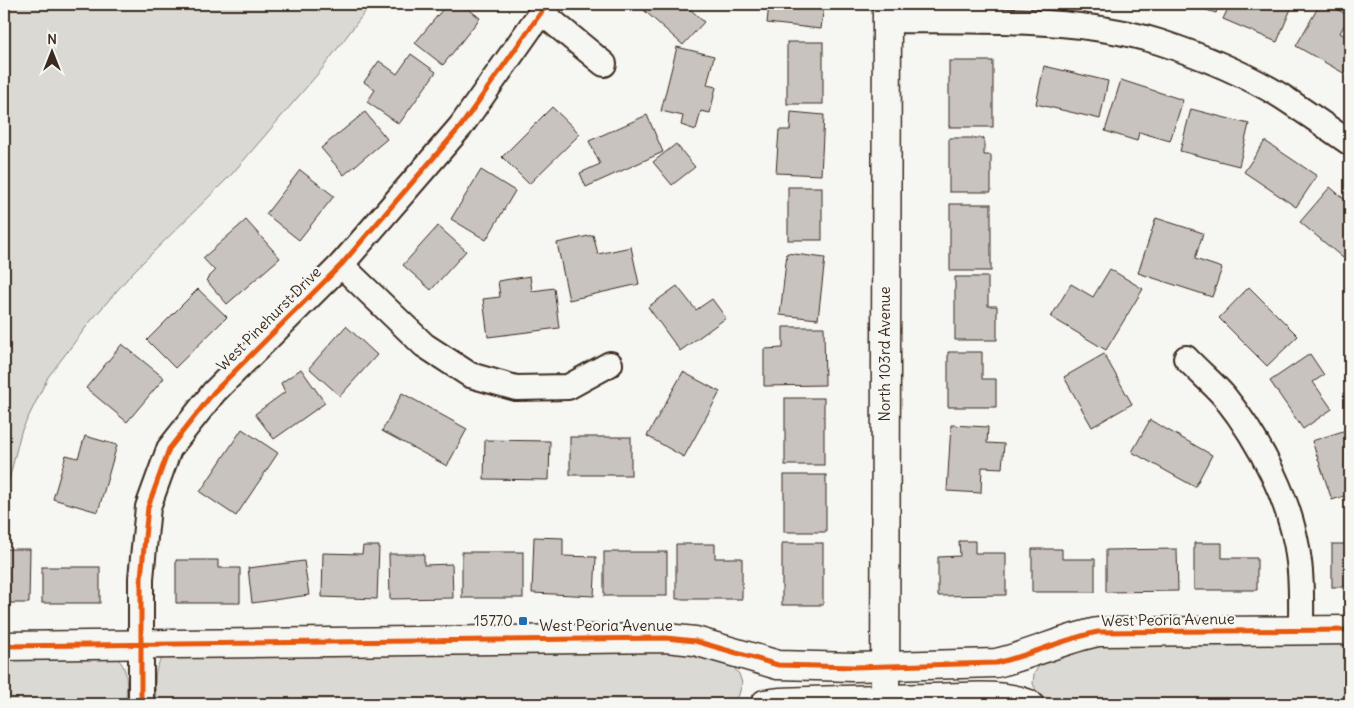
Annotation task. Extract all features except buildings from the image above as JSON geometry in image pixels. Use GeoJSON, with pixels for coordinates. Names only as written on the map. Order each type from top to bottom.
{"type":"FeatureCollection","features":[{"type":"Feature","properties":{"kind":"street"},"geometry":{"type":"LineString","coordinates":[[544,8],[604,64]]}},
{"type":"Feature","properties":{"kind":"street","name":"West Pinehurst Drive"},"geometry":{"type":"LineString","coordinates":[[142,704],[140,578],[148,507],[169,449],[214,392],[341,265],[461,126],[544,8]]}},
{"type":"Feature","properties":{"kind":"street"},"geometry":{"type":"LineString","coordinates":[[887,12],[1033,22],[1113,31],[1159,42],[1227,68],[1279,95],[1350,143]]}},
{"type":"Feature","properties":{"kind":"street","name":"North 103rd Avenue"},"geometry":{"type":"LineString","coordinates":[[885,701],[887,12]]}},
{"type":"Feature","properties":{"kind":"street"},"geometry":{"type":"LineString","coordinates":[[341,265],[424,345],[470,375],[516,388],[568,387],[610,364]]}},
{"type":"Feature","properties":{"kind":"street"},"geometry":{"type":"LineString","coordinates":[[1186,358],[1223,395],[1250,432],[1285,500],[1292,522],[1299,560],[1301,631]]}},
{"type":"Feature","properties":{"kind":"street","name":"West Peoria Avenue"},"geometry":{"type":"LineString","coordinates":[[4,646],[532,638],[674,638],[711,644],[753,659],[778,665],[801,667],[996,663],[1098,632],[1350,630]]}},
{"type":"Feature","properties":{"kind":"street"},"geometry":{"type":"LineString","coordinates":[[765,704],[782,702],[1004,698],[1029,704]]}},
{"type":"Feature","properties":{"kind":"shaded area"},"geometry":{"type":"Polygon","coordinates":[[[4,4],[371,4],[322,69],[232,174],[133,272],[90,322],[48,377],[21,432],[4,500],[4,4]]]}},
{"type":"Feature","properties":{"kind":"shaded area"},"geometry":{"type":"Polygon","coordinates":[[[1350,642],[1350,704],[1055,704],[1037,692],[1033,684],[1034,674],[1038,667],[1046,660],[1087,645],[1350,642]]]}},
{"type":"Feature","properties":{"kind":"shaded area"},"geometry":{"type":"Polygon","coordinates":[[[680,649],[731,664],[739,674],[742,683],[739,695],[727,704],[156,704],[156,671],[165,656],[680,649]]]}},
{"type":"Feature","properties":{"kind":"shaded area"},"geometry":{"type":"Polygon","coordinates":[[[4,656],[116,658],[125,673],[127,685],[126,704],[4,704],[4,656]]]}},
{"type":"Feature","properties":{"kind":"cycle path"},"geometry":{"type":"LineString","coordinates":[[141,704],[141,578],[148,507],[169,449],[214,392],[341,265],[461,126],[547,4]]}},
{"type":"Feature","properties":{"kind":"cycle path"},"geometry":{"type":"LineString","coordinates":[[4,646],[666,638],[695,641],[778,665],[854,667],[996,663],[1098,632],[1350,630]]}},
{"type":"Feature","properties":{"kind":"place","name":"15770"},"geometry":{"type":"Point","coordinates":[523,621]}}]}
